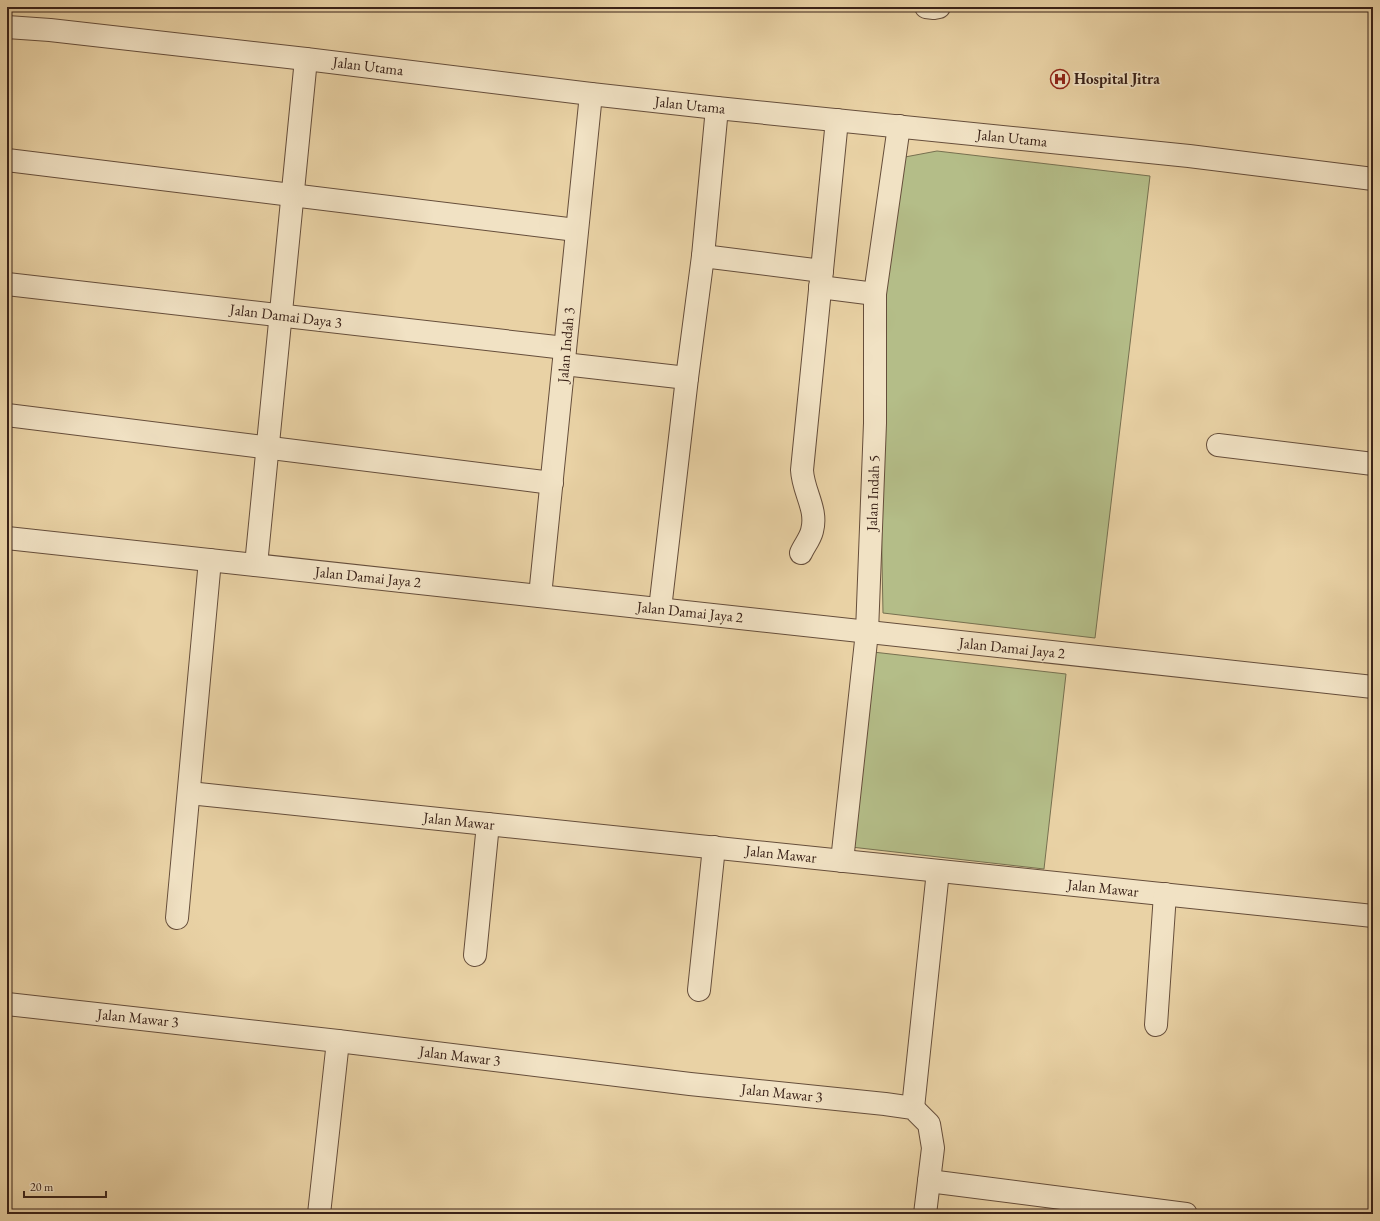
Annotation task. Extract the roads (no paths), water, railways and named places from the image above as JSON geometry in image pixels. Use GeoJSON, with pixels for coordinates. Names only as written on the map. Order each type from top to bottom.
{"type":"FeatureCollection","features":[{"type":"Feature","properties":{"kind":"street"},"geometry":{"type":"LineString","coordinates":[[926,7],[939,7]]}},
{"type":"Feature","properties":{"kind":"street","name":"Jalan Utama"},"geometry":{"type":"LineString","coordinates":[[7,27],[43,29],[306,59],[717,108],[1189,156],[1373,179]]}},
{"type":"Feature","properties":{"kind":"street"},"geometry":{"type":"LineString","coordinates":[[256,565],[306,59]]}},
{"type":"Feature","properties":{"kind":"street","name":"Jalan Indah 3"},"geometry":{"type":"LineString","coordinates":[[540,596],[591,94]]}},
{"type":"Feature","properties":{"kind":"street"},"geometry":{"type":"LineString","coordinates":[[660,609],[703,256],[717,108]]}},
{"type":"Feature","properties":{"kind":"street"},"geometry":{"type":"LineString","coordinates":[[800,553],[812,533],[814,520],[813,508],[802,481],[802,470],[837,120]]}},
{"type":"Feature","properties":{"kind":"street","name":"Jalan Indah 5"},"geometry":{"type":"LineString","coordinates":[[842,861],[867,632],[875,423],[875,294],[899,126]]}},
{"type":"Feature","properties":{"kind":"street"},"geometry":{"type":"LineString","coordinates":[[7,160],[576,230]]}},
{"type":"Feature","properties":{"kind":"street"},"geometry":{"type":"LineString","coordinates":[[703,256],[821,279],[875,294]]}},
{"type":"Feature","properties":{"kind":"street","name":"Jalan Damai Daya 3"},"geometry":{"type":"LineString","coordinates":[[7,284],[280,316],[565,356],[687,378]]}},
{"type":"Feature","properties":{"kind":"street"},"geometry":{"type":"LineString","coordinates":[[7,415],[552,483]]}},
{"type":"Feature","properties":{"kind":"street"},"geometry":{"type":"LineString","coordinates":[[1218,445],[1373,464]]}},
{"type":"Feature","properties":{"kind":"street","name":"Jalan Damai Jaya 2"},"geometry":{"type":"LineString","coordinates":[[7,538],[1373,687]]}},
{"type":"Feature","properties":{"kind":"street"},"geometry":{"type":"LineString","coordinates":[[177,918],[210,560]]}},
{"type":"Feature","properties":{"kind":"street","name":"Jalan Mawar"},"geometry":{"type":"LineString","coordinates":[[189,793],[1373,916]]}},
{"type":"Feature","properties":{"kind":"street"},"geometry":{"type":"LineString","coordinates":[[475,954],[488,824]]}},
{"type":"Feature","properties":{"kind":"street"},"geometry":{"type":"LineString","coordinates":[[699,990],[714,847]]}},
{"type":"Feature","properties":{"kind":"street"},"geometry":{"type":"LineString","coordinates":[[925,1214],[934,1148],[929,1124],[913,1108],[938,871]]}},
{"type":"Feature","properties":{"kind":"street"},"geometry":{"type":"LineString","coordinates":[[1156,1025],[1166,894]]}},
{"type":"Feature","properties":{"kind":"street","name":"Jalan Mawar 3"},"geometry":{"type":"LineString","coordinates":[[7,1004],[338,1041],[690,1084],[913,1108]]}},
{"type":"Feature","properties":{"kind":"street"},"geometry":{"type":"LineString","coordinates":[[318,1214],[338,1041]]}},
{"type":"Feature","properties":{"kind":"street"},"geometry":{"type":"LineString","coordinates":[[929,1181],[1186,1214]]}},
{"type":"Feature","properties":{"kind":"place","name":"Hospital Jitra"},"geometry":{"type":"Point","coordinates":[1060,79]}}]}
